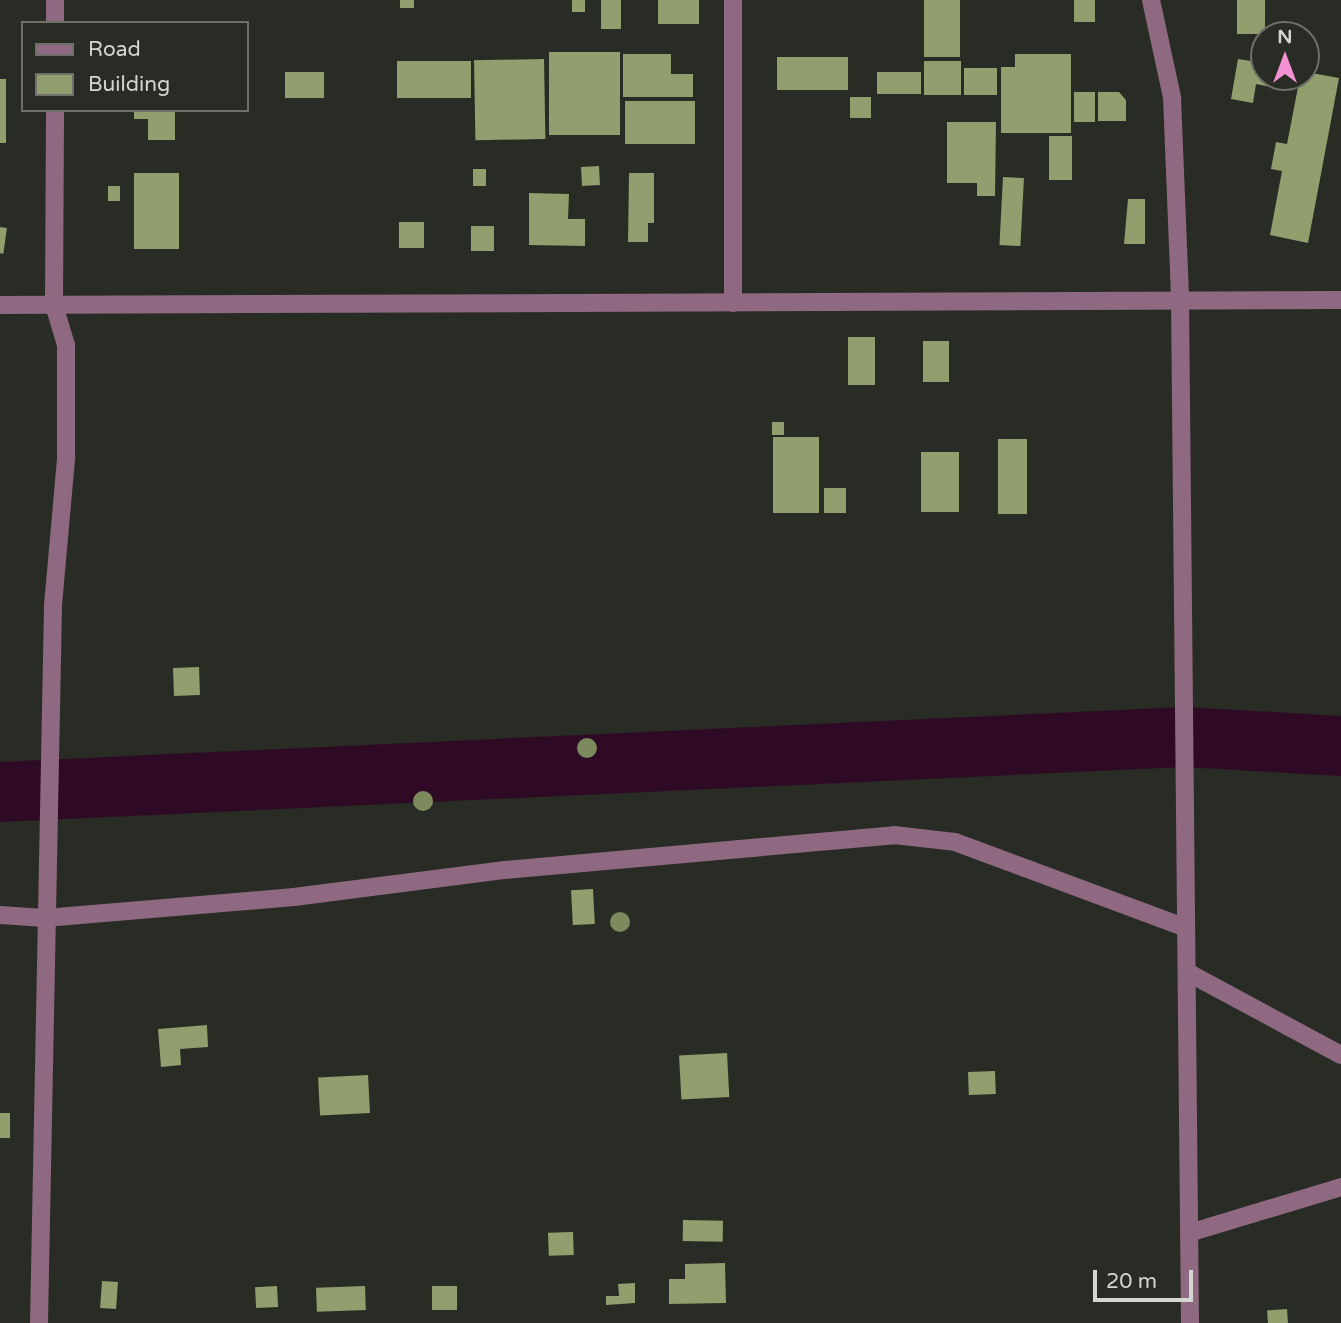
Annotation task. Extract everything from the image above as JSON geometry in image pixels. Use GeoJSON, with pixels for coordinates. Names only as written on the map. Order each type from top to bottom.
{"type":"FeatureCollection","features":[{"type":"Feature","properties":{"kind":"street"},"geometry":{"type":"LineString","coordinates":[[55,0],[55,21]]}},
{"type":"Feature","properties":{"kind":"street"},"geometry":{"type":"LineString","coordinates":[[733,0],[733,303]]}},
{"type":"Feature","properties":{"kind":"street"},"geometry":{"type":"LineString","coordinates":[[1151,0],[1172,97],[1180,300],[1190,1323]]}},
{"type":"Feature","properties":{"kind":"street"},"geometry":{"type":"LineString","coordinates":[[39,1323],[53,605],[66,458],[66,345],[54,305],[55,112]]}},
{"type":"Feature","properties":{"kind":"street"},"geometry":{"type":"LineString","coordinates":[[0,305],[1341,300]]}},
{"type":"Feature","properties":{"kind":"street"},"geometry":{"type":"LineString","coordinates":[[0,915],[45,918],[294,897],[505,870],[894,835],[955,842],[1186,928]]}},
{"type":"Feature","properties":{"kind":"street"},"geometry":{"type":"LineString","coordinates":[[1187,972],[1341,1055]]}},
{"type":"Feature","properties":{"kind":"street"},"geometry":{"type":"LineString","coordinates":[[1189,1233],[1341,1187]]}},
{"type":"Feature","properties":{"kind":"building"},"geometry":{"type":"Polygon","coordinates":[[[400,0],[414,0],[414,8],[400,8],[400,0]]]}},
{"type":"Feature","properties":{"kind":"building"},"geometry":{"type":"Polygon","coordinates":[[[572,0],[585,0],[585,12],[572,12],[572,0]]]}},
{"type":"Feature","properties":{"kind":"building"},"geometry":{"type":"Polygon","coordinates":[[[601,0],[621,0],[621,29],[601,29],[601,0]]]}},
{"type":"Feature","properties":{"kind":"building"},"geometry":{"type":"Polygon","coordinates":[[[658,0],[699,0],[699,24],[658,24],[658,0]]]}},
{"type":"Feature","properties":{"kind":"building"},"geometry":{"type":"Polygon","coordinates":[[[924,0],[960,0],[960,57],[924,57],[924,0]]]}},
{"type":"Feature","properties":{"kind":"building"},"geometry":{"type":"Polygon","coordinates":[[[1074,0],[1095,0],[1095,22],[1074,22],[1074,0]]]}},
{"type":"Feature","properties":{"kind":"building"},"geometry":{"type":"Polygon","coordinates":[[[1237,0],[1265,0],[1265,21],[1250,21],[1250,34],[1237,34],[1237,0]]]}},
{"type":"Feature","properties":{"kind":"building"},"geometry":{"type":"Polygon","coordinates":[[[549,52],[620,52],[620,135],[549,135],[549,52]]]}},
{"type":"Feature","properties":{"kind":"building"},"geometry":{"type":"Polygon","coordinates":[[[623,54],[671,54],[671,74],[693,74],[693,97],[623,97],[623,54]]]}},
{"type":"Feature","properties":{"kind":"building"},"geometry":{"type":"Polygon","coordinates":[[[1015,54],[1071,54],[1071,133],[1001,133],[1001,67],[1015,67],[1015,54]]]}},
{"type":"Feature","properties":{"kind":"building"},"geometry":{"type":"Polygon","coordinates":[[[777,57],[848,57],[848,90],[777,90],[777,57]]]}},
{"type":"Feature","properties":{"kind":"building"},"geometry":{"type":"Polygon","coordinates":[[[544,59],[545,139],[475,140],[474,60],[544,59]]]}},
{"type":"Feature","properties":{"kind":"building"},"geometry":{"type":"Polygon","coordinates":[[[1238,59],[1250,61],[1250,91],[1255,91],[1253,103],[1231,99],[1238,59]]]}},
{"type":"Feature","properties":{"kind":"building"},"geometry":{"type":"Polygon","coordinates":[[[397,61],[471,61],[471,98],[397,98],[397,61]]]}},
{"type":"Feature","properties":{"kind":"building"},"geometry":{"type":"Polygon","coordinates":[[[924,61],[961,61],[961,95],[924,95],[924,61]]]}},
{"type":"Feature","properties":{"kind":"building"},"geometry":{"type":"Polygon","coordinates":[[[964,68],[997,68],[997,95],[964,95],[964,68]]]}},
{"type":"Feature","properties":{"kind":"building"},"geometry":{"type":"Polygon","coordinates":[[[285,72],[324,72],[324,98],[285,98],[285,72]]]}},
{"type":"Feature","properties":{"kind":"building"},"geometry":{"type":"Polygon","coordinates":[[[877,72],[921,72],[921,94],[877,94],[877,72]]]}},
{"type":"Feature","properties":{"kind":"building"},"geometry":{"type":"Polygon","coordinates":[[[1320,75],[1339,78],[1308,243],[1270,235],[1282,171],[1271,169],[1276,142],[1287,144],[1297,91],[1320,91],[1320,75]]]}},
{"type":"Feature","properties":{"kind":"building"},"geometry":{"type":"Polygon","coordinates":[[[0,79],[6,79],[6,143],[0,143],[0,79]]]}},
{"type":"Feature","properties":{"kind":"building"},"geometry":{"type":"Polygon","coordinates":[[[1074,92],[1095,92],[1095,122],[1074,122],[1074,92]]]}},
{"type":"Feature","properties":{"kind":"building"},"geometry":{"type":"Polygon","coordinates":[[[1098,92],[1119,92],[1126,100],[1126,121],[1098,121],[1098,92]]]}},
{"type":"Feature","properties":{"kind":"building"},"geometry":{"type":"Polygon","coordinates":[[[850,97],[871,97],[871,118],[850,118],[850,97]]]}},
{"type":"Feature","properties":{"kind":"building"},"geometry":{"type":"Polygon","coordinates":[[[625,101],[695,101],[695,144],[625,144],[625,101]]]}},
{"type":"Feature","properties":{"kind":"building"},"geometry":{"type":"Polygon","coordinates":[[[134,112],[175,112],[175,140],[148,140],[148,119],[134,119],[134,112]]]}},
{"type":"Feature","properties":{"kind":"building"},"geometry":{"type":"Polygon","coordinates":[[[947,122],[996,122],[995,196],[977,196],[977,183],[947,183],[947,122]]]}},
{"type":"Feature","properties":{"kind":"building"},"geometry":{"type":"Polygon","coordinates":[[[1049,136],[1072,136],[1072,180],[1049,180],[1049,136]]]}},
{"type":"Feature","properties":{"kind":"building"},"geometry":{"type":"Polygon","coordinates":[[[599,166],[600,185],[582,186],[581,167],[599,166]]]}},
{"type":"Feature","properties":{"kind":"building"},"geometry":{"type":"Polygon","coordinates":[[[473,169],[486,169],[486,186],[473,186],[473,169]]]}},
{"type":"Feature","properties":{"kind":"building"},"geometry":{"type":"Polygon","coordinates":[[[134,173],[179,173],[179,249],[134,249],[134,173]]]}},
{"type":"Feature","properties":{"kind":"building"},"geometry":{"type":"Polygon","coordinates":[[[629,173],[654,173],[654,223],[648,223],[648,242],[628,242],[629,173]]]}},
{"type":"Feature","properties":{"kind":"building"},"geometry":{"type":"Polygon","coordinates":[[[1003,177],[1024,178],[1020,246],[999,245],[1003,177]]]}},
{"type":"Feature","properties":{"kind":"building"},"geometry":{"type":"Polygon","coordinates":[[[108,186],[120,186],[120,201],[108,201],[108,186]]]}},
{"type":"Feature","properties":{"kind":"building"},"geometry":{"type":"Polygon","coordinates":[[[529,193],[569,194],[568,219],[585,219],[585,246],[529,245],[529,193]]]}},
{"type":"Feature","properties":{"kind":"building"},"geometry":{"type":"Polygon","coordinates":[[[1128,199],[1145,199],[1145,244],[1124,244],[1128,199]]]}},
{"type":"Feature","properties":{"kind":"building"},"geometry":{"type":"Polygon","coordinates":[[[399,222],[424,222],[424,248],[399,248],[399,222]]]}},
{"type":"Feature","properties":{"kind":"building"},"geometry":{"type":"Polygon","coordinates":[[[471,226],[494,226],[494,251],[471,251],[471,226]]]}},
{"type":"Feature","properties":{"kind":"building"},"geometry":{"type":"Polygon","coordinates":[[[0,227],[7,228],[3,254],[0,253],[0,227]]]}},
{"type":"Feature","properties":{"kind":"building"},"geometry":{"type":"Polygon","coordinates":[[[848,337],[875,337],[875,385],[848,385],[848,337]]]}},
{"type":"Feature","properties":{"kind":"building"},"geometry":{"type":"Polygon","coordinates":[[[923,341],[949,341],[949,382],[923,382],[923,341]]]}},
{"type":"Feature","properties":{"kind":"building"},"geometry":{"type":"Polygon","coordinates":[[[772,422],[784,422],[784,435],[772,435],[772,422]]]}},
{"type":"Feature","properties":{"kind":"building"},"geometry":{"type":"Polygon","coordinates":[[[773,437],[819,437],[819,513],[773,513],[773,437]]]}},
{"type":"Feature","properties":{"kind":"building"},"geometry":{"type":"Polygon","coordinates":[[[998,439],[1027,439],[1027,514],[998,514],[998,439]]]}},
{"type":"Feature","properties":{"kind":"building"},"geometry":{"type":"Polygon","coordinates":[[[921,452],[959,452],[959,512],[921,512],[921,452]]]}},
{"type":"Feature","properties":{"kind":"building"},"geometry":{"type":"Polygon","coordinates":[[[824,488],[846,488],[846,513],[824,513],[824,488]]]}},
{"type":"Feature","properties":{"kind":"building"},"geometry":{"type":"Polygon","coordinates":[[[199,667],[200,695],[174,696],[173,668],[199,667]]]}},
{"type":"Feature","properties":{"kind":"building"},"geometry":{"type":"Polygon","coordinates":[[[593,889],[595,924],[573,925],[571,890],[593,889]]]}},
{"type":"Feature","properties":{"kind":"building"},"geometry":{"type":"Polygon","coordinates":[[[207,1025],[208,1047],[180,1049],[181,1065],[161,1067],[158,1029],[207,1025]]]}},
{"type":"Feature","properties":{"kind":"building"},"geometry":{"type":"Polygon","coordinates":[[[727,1053],[729,1097],[681,1099],[679,1056],[727,1053]]]}},
{"type":"Feature","properties":{"kind":"building"},"geometry":{"type":"Polygon","coordinates":[[[995,1071],[996,1094],[969,1095],[968,1072],[995,1071]]]}},
{"type":"Feature","properties":{"kind":"building"},"geometry":{"type":"Polygon","coordinates":[[[368,1075],[370,1113],[320,1116],[318,1078],[368,1075]]]}},
{"type":"Feature","properties":{"kind":"building"},"geometry":{"type":"Polygon","coordinates":[[[0,1113],[10,1113],[10,1138],[0,1138],[0,1113]]]}},
{"type":"Feature","properties":{"kind":"building"},"geometry":{"type":"Polygon","coordinates":[[[683,1220],[723,1221],[723,1242],[683,1241],[683,1220]]]}},
{"type":"Feature","properties":{"kind":"building"},"geometry":{"type":"Polygon","coordinates":[[[573,1232],[574,1255],[549,1256],[548,1233],[573,1232]]]}},
{"type":"Feature","properties":{"kind":"building"},"geometry":{"type":"Polygon","coordinates":[[[725,1263],[726,1303],[669,1304],[669,1279],[685,1279],[685,1264],[725,1263]]]}},
{"type":"Feature","properties":{"kind":"building"},"geometry":{"type":"Polygon","coordinates":[[[102,1281],[118,1282],[116,1309],[100,1308],[102,1281]]]}},
{"type":"Feature","properties":{"kind":"building"},"geometry":{"type":"Polygon","coordinates":[[[635,1283],[635,1303],[606,1305],[606,1296],[619,1296],[618,1284],[635,1283]]]}},
{"type":"Feature","properties":{"kind":"building"},"geometry":{"type":"Polygon","coordinates":[[[277,1286],[278,1307],[256,1308],[255,1287],[277,1286]]]}},
{"type":"Feature","properties":{"kind":"building"},"geometry":{"type":"Polygon","coordinates":[[[365,1286],[366,1310],[317,1312],[316,1288],[365,1286]]]}},
{"type":"Feature","properties":{"kind":"building"},"geometry":{"type":"Polygon","coordinates":[[[432,1286],[457,1286],[457,1310],[432,1310],[432,1286]]]}},
{"type":"Feature","properties":{"kind":"building"},"geometry":{"type":"Polygon","coordinates":[[[1287,1309],[1288,1323],[1268,1323],[1267,1310],[1287,1309]]]}},
{"type":"Feature","properties":{"kind":"waterway"},"geometry":{"type":"LineString","coordinates":[[0,792],[1185,737],[1341,746]]}}]}
